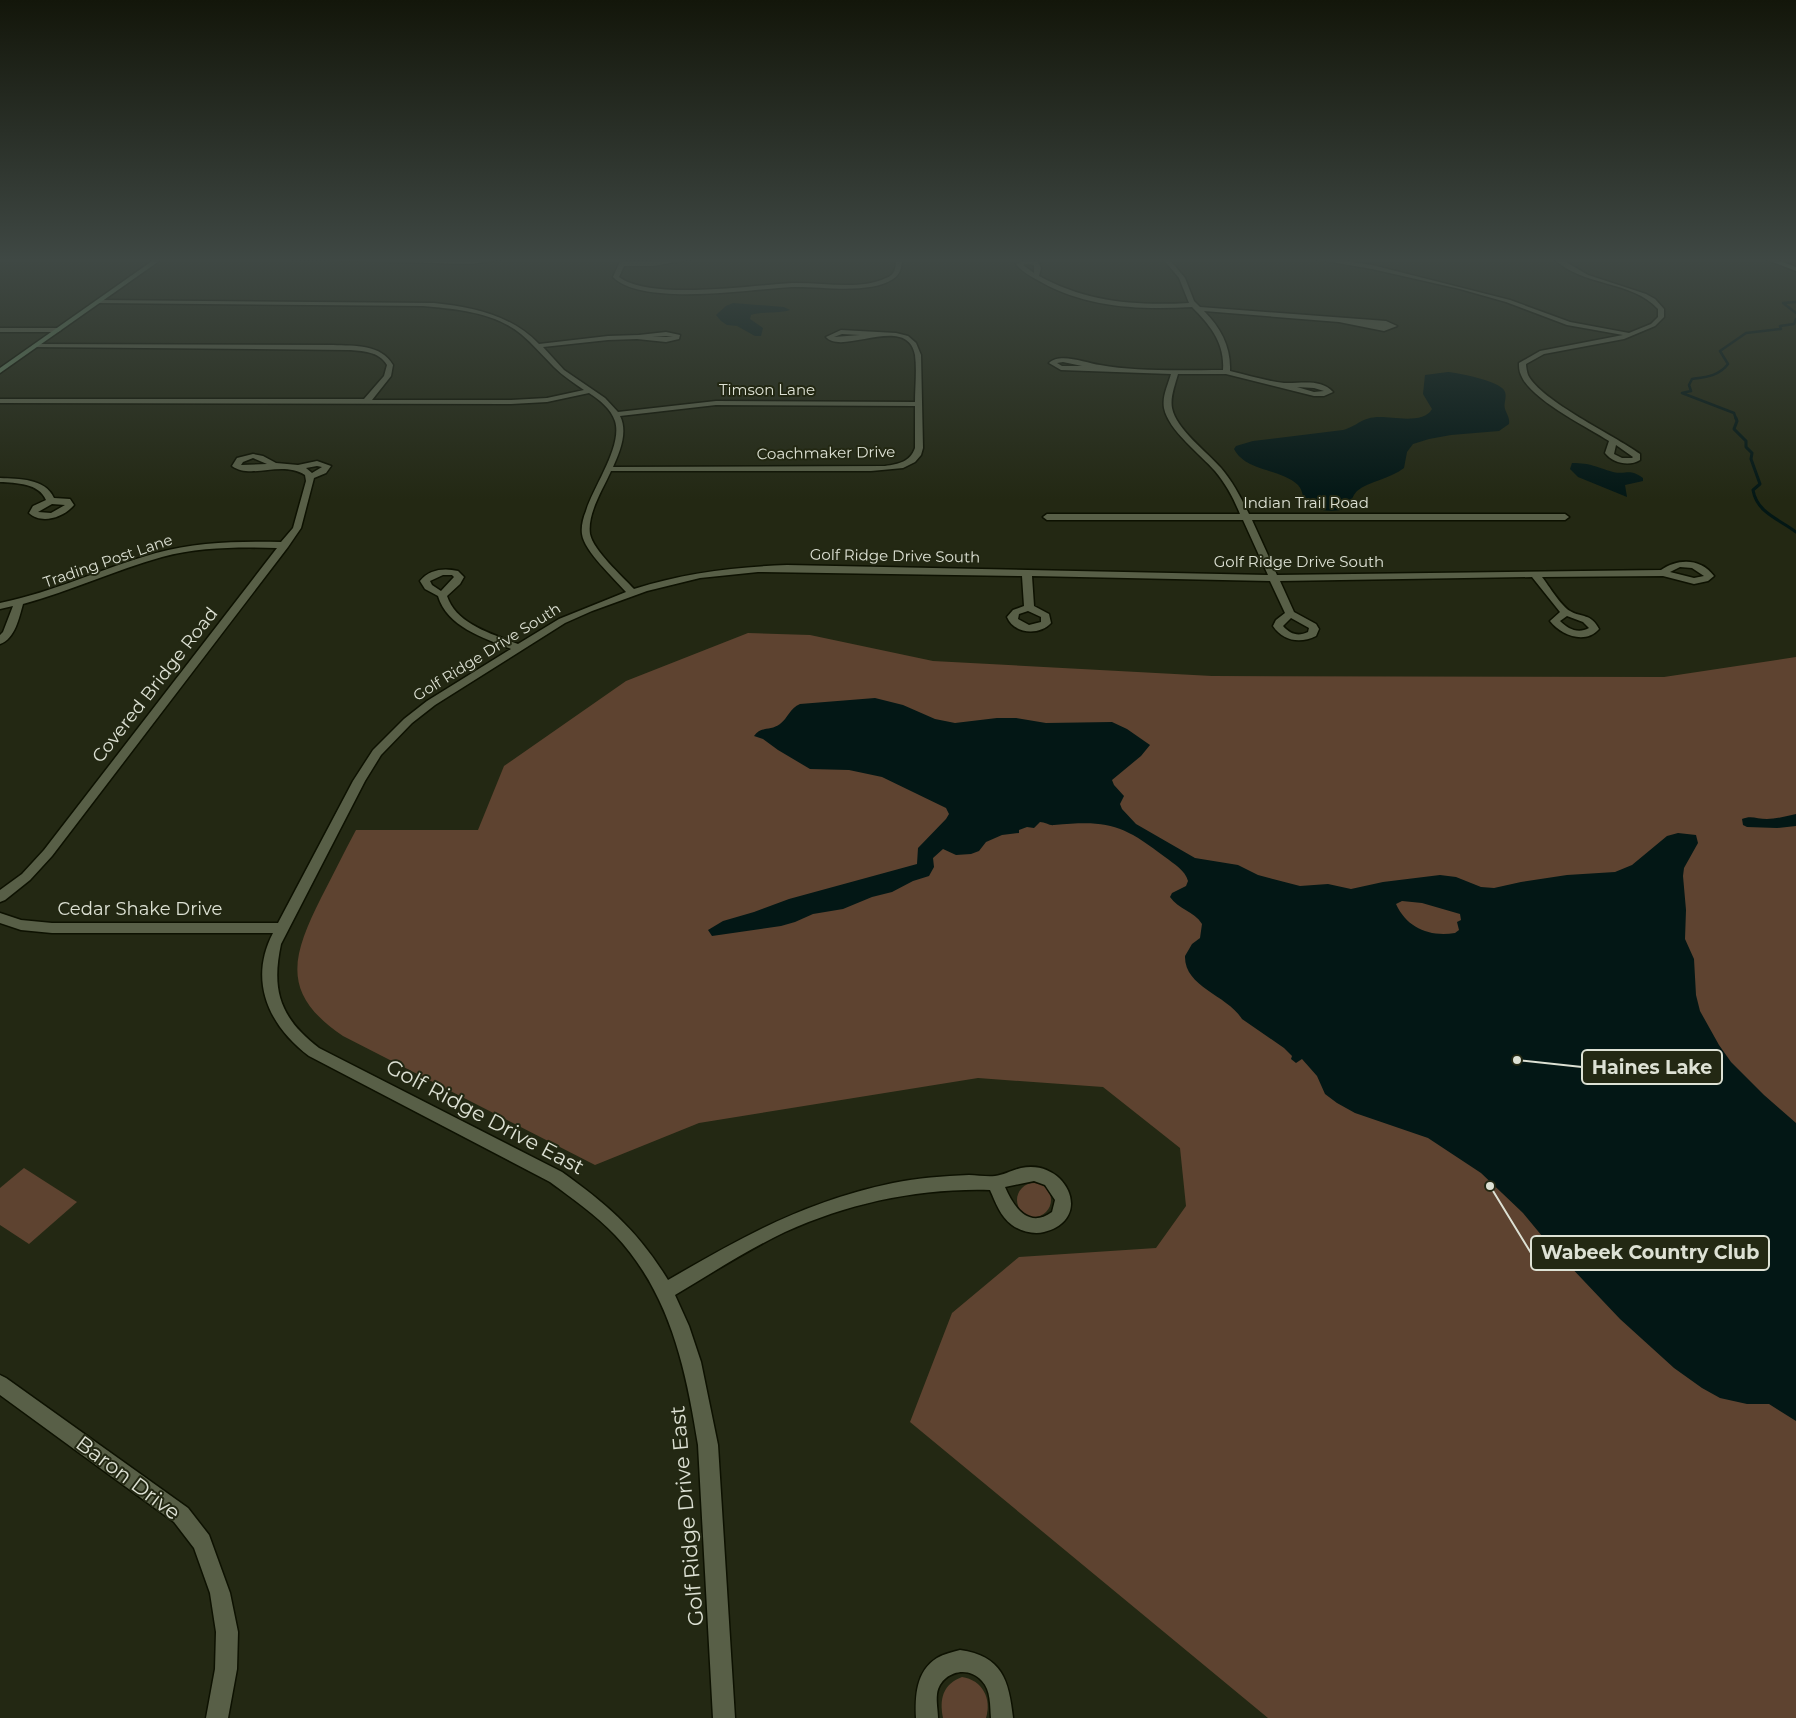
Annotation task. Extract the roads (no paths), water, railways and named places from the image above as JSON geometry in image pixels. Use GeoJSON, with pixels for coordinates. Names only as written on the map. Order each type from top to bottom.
{"type":"FeatureCollection","features":[{"type":"Feature","properties":{"kind":"street"},"geometry":{"type":"LineString","coordinates":[[0,371],[45,339]]}},
{"type":"Feature","properties":{"kind":"street"},"geometry":{"type":"LineString","coordinates":[[530,339],[557,367],[608,405],[616,414],[620,427],[620,436],[588,518],[585,537],[632,593]]}},
{"type":"Feature","properties":{"kind":"street"},"geometry":{"type":"LineString","coordinates":[[538,346],[584,339]]}},
{"type":"Feature","properties":{"kind":"street","name":"Coachmaker Drive"},"geometry":{"type":"LineString","coordinates":[[608,469],[893,468],[908,463],[917,457],[920,448],[918,355],[915,347],[905,339]]}},
{"type":"Feature","properties":{"kind":"street"},"geometry":{"type":"LineString","coordinates":[[1221,339],[1227,357],[1226,372]]}},
{"type":"Feature","properties":{"kind":"street"},"geometry":{"type":"LineString","coordinates":[[1576,339],[1577,346]]}},
{"type":"Feature","properties":{"kind":"street"},"geometry":{"type":"LineString","coordinates":[[1613,441],[1558,407],[1531,384],[1521,369],[1524,360],[1535,354],[1618,339]]}},
{"type":"Feature","properties":{"kind":"street"},"geometry":{"type":"LineString","coordinates":[[35,346],[327,347],[365,350],[385,357],[390,365],[387,376],[366,402]]}},
{"type":"Feature","properties":{"kind":"street"},"geometry":{"type":"LineString","coordinates":[[1102,368],[1069,360],[1058,360],[1052,363],[1061,368],[1226,372],[1283,384],[1314,394],[1329,392],[1317,386],[1283,384]]}},
{"type":"Feature","properties":{"kind":"street"},"geometry":{"type":"LineString","coordinates":[[1175,372],[1168,396],[1170,414],[1180,430],[1227,482],[1247,517],[1290,614]]}},
{"type":"Feature","properties":{"kind":"street"},"geometry":{"type":"LineString","coordinates":[[0,401],[529,402],[562,398],[590,391]]}},
{"type":"Feature","properties":{"kind":"street","name":"Timson Lane"},"geometry":{"type":"LineString","coordinates":[[616,414],[716,403],[918,404]]}},
{"type":"Feature","properties":{"kind":"street"},"geometry":{"type":"LineString","coordinates":[[272,464],[298,468],[307,472],[310,477],[323,471],[327,466],[317,463],[298,468]]}},
{"type":"Feature","properties":{"kind":"street","name":"Covered Bridge Road"},"geometry":{"type":"LineString","coordinates":[[0,897],[26,877],[48,853],[285,544],[300,522],[310,477]]}},
{"type":"Feature","properties":{"kind":"street"},"geometry":{"type":"LineString","coordinates":[[0,480],[41,487],[48,492],[51,501]]}},
{"type":"Feature","properties":{"kind":"street","name":"Indian Trail Road"},"geometry":{"type":"LineString","coordinates":[[1047,517],[1565,517]]}},
{"type":"Feature","properties":{"kind":"street","name":"Trading Post Lane"},"geometry":{"type":"LineString","coordinates":[[0,606],[57,593],[140,562],[177,551],[220,545],[285,544]]}},
{"type":"Feature","properties":{"kind":"street","name":"Golf Ridge Drive South"},"geometry":{"type":"LineString","coordinates":[[282,928],[359,781],[377,753],[408,721],[432,703],[518,648],[580,612],[632,593],[688,577],[747,569],[806,568],[1274,578],[1663,573]]}},
{"type":"Feature","properties":{"kind":"street"},"geometry":{"type":"LineString","coordinates":[[1027,574],[1029,607]]}},
{"type":"Feature","properties":{"kind":"street"},"geometry":{"type":"LineString","coordinates":[[1534,575],[1566,613]]}},
{"type":"Feature","properties":{"kind":"street"},"geometry":{"type":"LineString","coordinates":[[442,595],[442,603],[460,621],[518,648]]}},
{"type":"Feature","properties":{"kind":"street"},"geometry":{"type":"LineString","coordinates":[[0,641],[8,633],[19,603]]}},
{"type":"Feature","properties":{"kind":"street","name":"Cedar Shake Drive"},"geometry":{"type":"LineString","coordinates":[[0,918],[22,925],[52,928],[282,928]]}},
{"type":"Feature","properties":{"kind":"street","name":"Golf Ridge Drive East"},"geometry":{"type":"LineString","coordinates":[[282,928],[272,953],[269,970],[270,993],[280,1018],[294,1038],[341,1067],[548,1173],[585,1196],[630,1237],[665,1291],[677,1314],[690,1350],[706,1435],[724,1718]]}},
{"type":"Feature","properties":{"kind":"street"},"geometry":{"type":"LineString","coordinates":[[665,1291],[761,1236],[798,1219],[837,1205],[868,1196],[925,1185],[970,1182],[994,1183]]}},
{"type":"Feature","properties":{"kind":"street","name":"Baron Drive"},"geometry":{"type":"LineString","coordinates":[[0,1384],[181,1515],[202,1542],[220,1593],[227,1632],[226,1669],[217,1718]]}},
{"type":"Feature","properties":{"kind":"street"},"geometry":{"type":"LineString","coordinates":[[927,1718],[926,1694],[931,1681],[951,1661],[965,1659],[978,1663],[989,1672],[998,1685],[1002,1701],[1002,1718]]}},
{"type":"Feature","properties":{"kind":"waterway"},"geometry":{"type":"LineString","coordinates":[[1736,419],[1734,413],[1682,393],[1691,391],[1689,385],[1692,379],[1702,378],[1721,371],[1728,364],[1720,351],[1737,339]]}},
{"type":"Feature","properties":{"kind":"waterway"},"geometry":{"type":"LineString","coordinates":[[1736,418],[1737,421],[1734,429],[1746,441],[1746,447],[1752,453],[1751,459],[1760,484],[1753,490],[1755,498],[1770,515],[1796,532]]}},
{"type":"Feature","properties":{"kind":"place","name":"Haines Lake"},"geometry":{"type":"Point","coordinates":[1517,1060]}},
{"type":"Feature","properties":{"kind":"place","name":"Wabeek Country Club"},"geometry":{"type":"Point","coordinates":[1490,1186]}}]}
